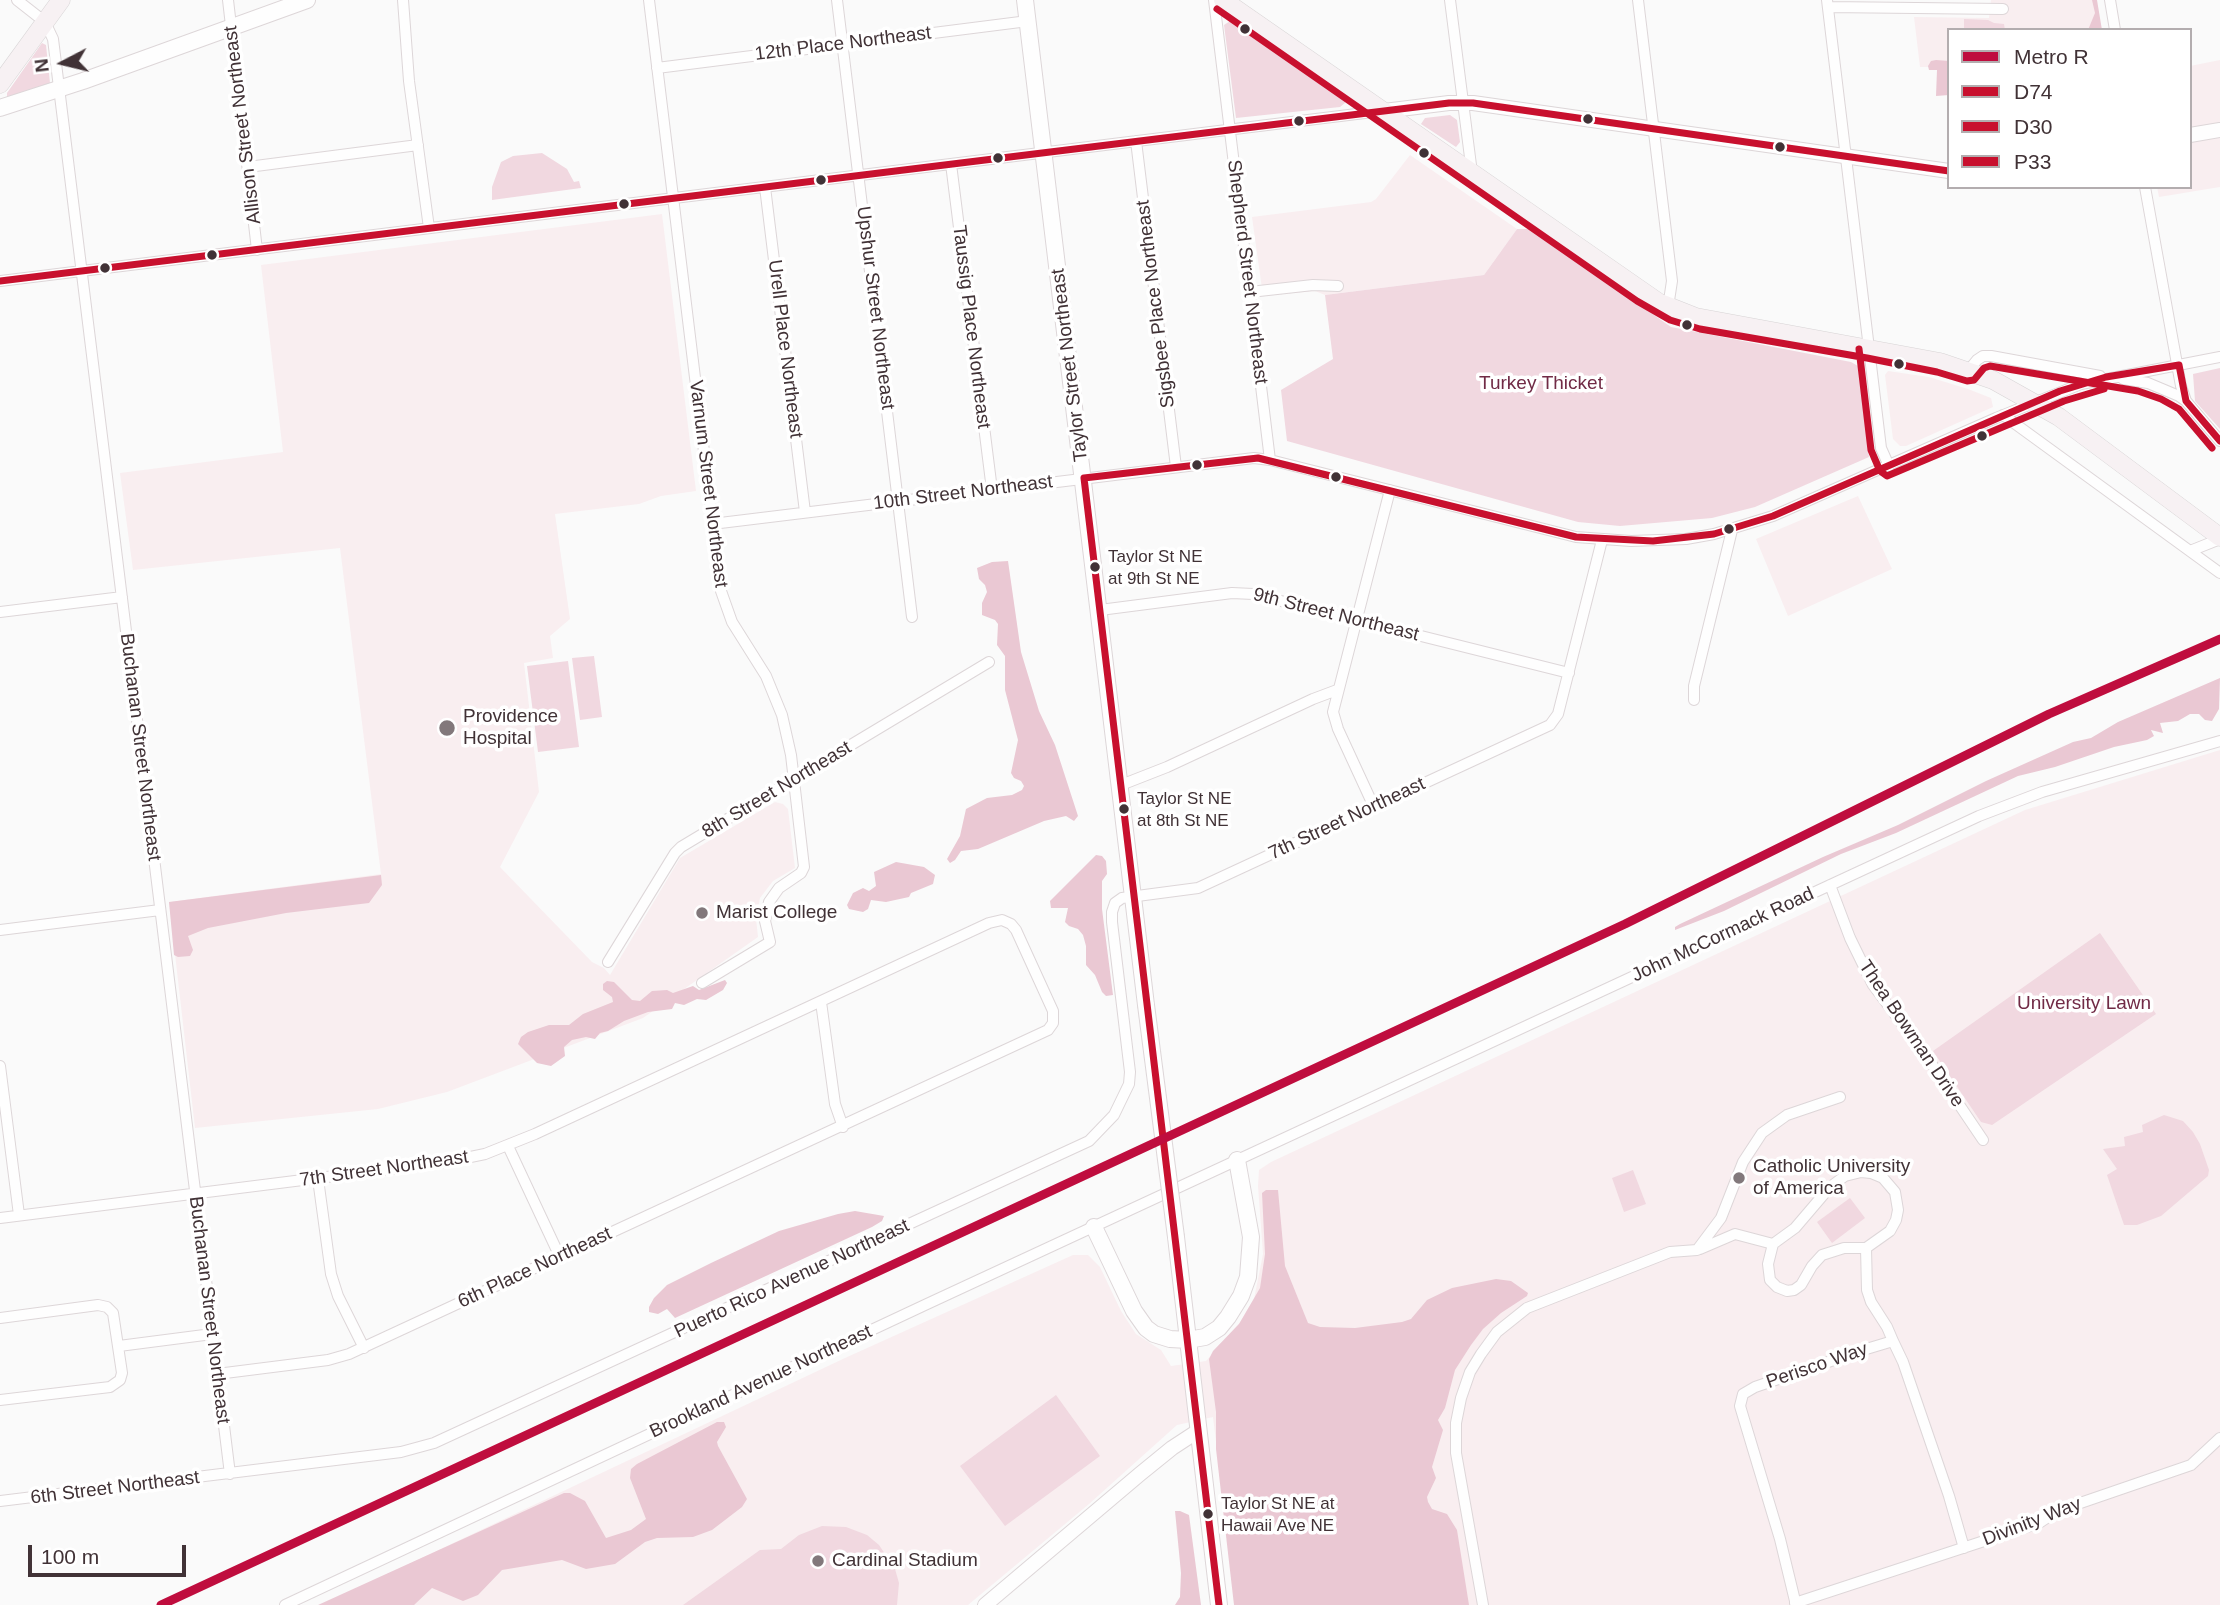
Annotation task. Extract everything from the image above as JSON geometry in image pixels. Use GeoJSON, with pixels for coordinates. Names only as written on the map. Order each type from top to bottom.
{"type":"FeatureCollection","features":[{"type":"Feature","properties":{"kind":"main road"},"geometry":{"type":"LineString","coordinates":[[0,84],[61,0]]}},
{"type":"Feature","properties":{"kind":"main road"},"geometry":{"type":"LineString","coordinates":[[0,108],[307,0]]}},
{"type":"Feature","properties":{"kind":"main road","name":"Taylor Street Northeast"},"geometry":{"type":"LineString","coordinates":[[1026,0],[1219,1605]]}},
{"type":"Feature","properties":{"kind":"main road"},"geometry":{"type":"LineString","coordinates":[[1223,0],[1668,307],[1702,319],[1940,362],[1993,380],[2059,417],[2220,538]]}},
{"type":"Feature","properties":{"kind":"main road"},"geometry":{"type":"LineString","coordinates":[[1094,1227],[1141,1323],[1154,1334],[1170,1339],[1205,1337],[1219,1328],[1237,1304],[1248,1277],[1251,1242],[1246,1199],[1237,1160]]}},
{"type":"Feature","properties":{"kind":"street"},"geometry":{"type":"LineString","coordinates":[[17,0],[45,22]]}},
{"type":"Feature","properties":{"kind":"street","name":"Allison Street Northeast"},"geometry":{"type":"LineString","coordinates":[[228,0],[257,250]]}},
{"type":"Feature","properties":{"kind":"street"},"geometry":{"type":"LineString","coordinates":[[403,0],[429,228]]}},
{"type":"Feature","properties":{"kind":"street","name":"Varnum Street Northeast"},"geometry":{"type":"LineString","coordinates":[[649,0],[723,600],[734,626],[761,667],[777,699],[788,735],[803,871],[781,886],[769,902],[765,921],[770,942],[702,983]]}},
{"type":"Feature","properties":{"kind":"street","name":"Upshur Street Northeast"},"geometry":{"type":"LineString","coordinates":[[836,0],[912,617]]}},
{"type":"Feature","properties":{"kind":"street","name":"Shepherd Street Northeast"},"geometry":{"type":"LineString","coordinates":[[1214,0],[1270,460]]}},
{"type":"Feature","properties":{"kind":"street"},"geometry":{"type":"LineString","coordinates":[[1450,0],[1472,173]]}},
{"type":"Feature","properties":{"kind":"street"},"geometry":{"type":"LineString","coordinates":[[1638,0],[1672,281],[1668,307]]}},
{"type":"Feature","properties":{"kind":"street"},"geometry":{"type":"LineString","coordinates":[[2110,0],[2115,28]]}},
{"type":"Feature","properties":{"kind":"street"},"geometry":{"type":"LineString","coordinates":[[1889,466],[1881,448],[1827,3],[2003,9]]}},
{"type":"Feature","properties":{"kind":"street","name":"12th Place Northeast"},"geometry":{"type":"LineString","coordinates":[[657,68],[1028,20]]}},
{"type":"Feature","properties":{"kind":"street","name":"Buchanan Street Northeast"},"geometry":{"type":"LineString","coordinates":[[45,22],[53,39],[229,1474]]}},
{"type":"Feature","properties":{"kind":"street"},"geometry":{"type":"LineString","coordinates":[[0,281],[1384,110],[1463,103],[1947,171]]}},
{"type":"Feature","properties":{"kind":"street"},"geometry":{"type":"LineString","coordinates":[[2192,135],[2220,130]]}},
{"type":"Feature","properties":{"kind":"street","name":"Sigsbee Place Northeast"},"geometry":{"type":"LineString","coordinates":[[1136,141],[1176,467]]}},
{"type":"Feature","properties":{"kind":"street"},"geometry":{"type":"LineString","coordinates":[[248,167],[418,145]]}},
{"type":"Feature","properties":{"kind":"street","name":"Taussig Place Northeast"},"geometry":{"type":"LineString","coordinates":[[951,164],[992,489]]}},
{"type":"Feature","properties":{"kind":"street","name":"Urell Place Northeast"},"geometry":{"type":"LineString","coordinates":[[765,187],[805,512]]}},
{"type":"Feature","properties":{"kind":"street"},"geometry":{"type":"LineString","coordinates":[[2145,189],[2186,401]]}},
{"type":"Feature","properties":{"kind":"street"},"geometry":{"type":"LineString","coordinates":[[1250,292],[1313,285],[1338,286]]}},
{"type":"Feature","properties":{"kind":"street"},"geometry":{"type":"LineString","coordinates":[[1968,371],[1983,356],[1991,356],[2148,383],[2172,392],[2186,401],[2220,440]]}},
{"type":"Feature","properties":{"kind":"street","name":"10th Street Northeast"},"geometry":{"type":"LineString","coordinates":[[712,524],[1244,458],[1270,460],[1560,533],[1602,540],[1675,540],[1732,530],[1774,516],[2073,386],[2106,377],[2220,357]]}},
{"type":"Feature","properties":{"kind":"street"},"geometry":{"type":"LineString","coordinates":[[2003,415],[2220,573]]}},
{"type":"Feature","properties":{"kind":"street"},"geometry":{"type":"LineString","coordinates":[[1374,807],[1333,712],[1390,490]]}},
{"type":"Feature","properties":{"kind":"street"},"geometry":{"type":"LineString","coordinates":[[1695,700],[1695,686],[1732,530]]}},
{"type":"Feature","properties":{"kind":"street"},"geometry":{"type":"LineString","coordinates":[[2190,551],[2220,538]]}},
{"type":"Feature","properties":{"kind":"street"},"geometry":{"type":"LineString","coordinates":[[1569,673],[1602,540]]}},
{"type":"Feature","properties":{"kind":"street","name":"9th Street Northeast"},"geometry":{"type":"LineString","coordinates":[[1100,610],[1247,593],[1569,673]]}},
{"type":"Feature","properties":{"kind":"street"},"geometry":{"type":"LineString","coordinates":[[0,612],[122,597]]}},
{"type":"Feature","properties":{"kind":"street","name":"8th Street Northeast"},"geometry":{"type":"LineString","coordinates":[[608,962],[675,853],[989,662]]}},
{"type":"Feature","properties":{"kind":"street","name":"7th Street Northeast"},"geometry":{"type":"LineString","coordinates":[[1135,897],[1198,888],[1553,722],[1558,714],[1569,673]]}},
{"type":"Feature","properties":{"kind":"street"},"geometry":{"type":"LineString","coordinates":[[1121,785],[1338,690]]}},
{"type":"Feature","properties":{"kind":"street","name":"John McCormack Road"},"geometry":{"type":"LineString","coordinates":[[1237,1160],[2009,803],[2220,741]]}},
{"type":"Feature","properties":{"kind":"street","name":"Thea Bowman Drive"},"geometry":{"type":"LineString","coordinates":[[1830,886],[1850,938],[1873,985],[1929,1060],[1983,1140]]}},
{"type":"Feature","properties":{"kind":"street","name":"Puerto Rico Avenue Northeast"},"geometry":{"type":"LineString","coordinates":[[229,1474],[401,1452],[434,1443],[1089,1141],[1114,1115],[1129,1084],[1130,1072],[1112,912],[1115,903],[1122,898],[1135,897]]}},
{"type":"Feature","properties":{"kind":"street"},"geometry":{"type":"LineString","coordinates":[[0,930],[160,910]]}},
{"type":"Feature","properties":{"kind":"street","name":"6th Place Northeast"},"geometry":{"type":"LineString","coordinates":[[217,1374],[328,1360],[364,1348],[1048,1030],[1054,1015],[1016,930],[1002,920],[989,923],[821,1002]]}},
{"type":"Feature","properties":{"kind":"street"},"geometry":{"type":"LineString","coordinates":[[821,1002],[835,1104],[843,1127]]}},
{"type":"Feature","properties":{"kind":"street","name":"7th Street Northeast"},"geometry":{"type":"LineString","coordinates":[[0,1218],[446,1163],[476,1157],[508,1146],[821,1002]]}},
{"type":"Feature","properties":{"kind":"street"},"geometry":{"type":"LineString","coordinates":[[0,1066],[19,1216]]}},
{"type":"Feature","properties":{"kind":"street"},"geometry":{"type":"LineString","coordinates":[[1697,1250],[1721,1219],[1743,1163],[1762,1133],[1787,1115],[1840,1097]]}},
{"type":"Feature","properties":{"kind":"street"},"geometry":{"type":"LineString","coordinates":[[508,1146],[561,1257]]}},
{"type":"Feature","properties":{"kind":"street","name":"Brookland Avenue Northeast"},"geometry":{"type":"LineString","coordinates":[[285,1605],[1237,1160]]}},
{"type":"Feature","properties":{"kind":"street"},"geometry":{"type":"LineString","coordinates":[[1861,1172],[1884,1178],[1890,1183],[1898,1201],[1896,1220],[1890,1231],[1866,1248],[1844,1248],[1822,1255],[1801,1285],[1787,1291],[1770,1280],[1768,1264],[1773,1244],[1795,1228],[1830,1186],[1845,1176],[1861,1172]]}},
{"type":"Feature","properties":{"kind":"street"},"geometry":{"type":"LineString","coordinates":[[318,1179],[331,1274],[338,1296],[364,1348]]}},
{"type":"Feature","properties":{"kind":"street"},"geometry":{"type":"LineString","coordinates":[[1483,1605],[1456,1453],[1458,1410],[1470,1372],[1497,1332],[1527,1308],[1670,1252],[1697,1250],[1735,1234],[1773,1244]]}},
{"type":"Feature","properties":{"kind":"street"},"geometry":{"type":"LineString","coordinates":[[1866,1248],[1867,1290],[1893,1341]]}},
{"type":"Feature","properties":{"kind":"street"},"geometry":{"type":"LineString","coordinates":[[0,1318],[107,1307],[113,1313],[122,1373],[120,1380],[114,1385],[0,1400]]}},
{"type":"Feature","properties":{"kind":"street"},"geometry":{"type":"LineString","coordinates":[[119,1346],[212,1334]]}},
{"type":"Feature","properties":{"kind":"street","name":"Perisco Way"},"geometry":{"type":"LineString","coordinates":[[1796,1604],[1780,1539],[1740,1405],[1743,1394],[1755,1387],[1893,1341],[1903,1362],[1964,1548]]}},
{"type":"Feature","properties":{"kind":"street"},"geometry":{"type":"LineString","coordinates":[[985,1605],[1161,1457],[1198,1431]]}},
{"type":"Feature","properties":{"kind":"street","name":"Divinity Way"},"geometry":{"type":"LineString","coordinates":[[1796,1604],[2039,1523],[2057,1511],[2191,1465],[2220,1438]]}},
{"type":"Feature","properties":{"kind":"street","name":"6th Street Northeast"},"geometry":{"type":"LineString","coordinates":[[0,1501],[229,1474]]}},
{"type":"Feature","properties":{"kind":"shaded area"},"geometry":{"type":"Polygon","coordinates":[[[1991,0],[2095,0],[2100,28],[1947,28],[1947,83],[1937,83],[1937,67],[1920,67],[1914,17],[1989,18],[1991,0]]]}},
{"type":"Feature","properties":{"kind":"shaded area"},"geometry":{"type":"Polygon","coordinates":[[[2092,0],[2097,0],[2102,28],[2089,28],[2095,13],[2092,0]]]}},
{"type":"Feature","properties":{"kind":"shaded area"},"geometry":{"type":"Polygon","coordinates":[[[2220,60],[2220,187],[2159,197],[2157,189],[2192,189],[2192,66],[2220,60]]]}},
{"type":"Feature","properties":{"kind":"shaded area"},"geometry":{"type":"Polygon","coordinates":[[[1931,61],[1947,61],[1947,95],[1936,96],[1937,70],[1929,70],[1931,61]]]}},
{"type":"Feature","properties":{"kind":"shaded area"},"geometry":{"type":"Polygon","coordinates":[[[1410,155],[1517,229],[1484,275],[1325,295],[1315,291],[1263,296],[1252,217],[1371,202],[1410,155]]]}},
{"type":"Feature","properties":{"kind":"shaded area","name":"Providence Hospital"},"geometry":{"type":"Polygon","coordinates":[[[662,214],[696,491],[661,496],[639,504],[555,514],[570,619],[550,636],[553,658],[524,663],[539,792],[500,867],[592,962],[604,968],[610,975],[680,858],[775,802],[788,809],[795,868],[773,881],[760,898],[756,919],[758,937],[643,1018],[447,1092],[378,1109],[195,1128],[169,902],[381,874],[340,548],[133,570],[120,473],[283,452],[261,265],[662,214]]]}},
{"type":"Feature","properties":{"kind":"shaded area"},"geometry":{"type":"Polygon","coordinates":[[[1888,371],[1929,377],[1968,389],[1991,398],[1993,407],[1906,446],[1900,446],[1893,439],[1885,375],[1888,371]]]}},
{"type":"Feature","properties":{"kind":"shaded area"},"geometry":{"type":"Polygon","coordinates":[[[1858,496],[1892,569],[1788,616],[1756,539],[1858,496]]]}},
{"type":"Feature","properties":{"kind":"shaded area"},"geometry":{"type":"Polygon","coordinates":[[[1008,561],[1021,652],[1039,711],[1055,745],[1078,816],[1074,821],[1066,816],[1044,821],[978,849],[961,851],[950,863],[947,859],[960,836],[966,809],[987,798],[1012,795],[1024,786],[1011,773],[1018,740],[1005,690],[1005,656],[997,645],[998,624],[982,615],[982,603],[987,592],[979,579],[977,568],[992,562],[1008,561]]]}},
{"type":"Feature","properties":{"kind":"shaded area"},"geometry":{"type":"Polygon","coordinates":[[[2220,678],[2219,709],[2212,721],[2205,720],[2199,714],[2190,714],[2178,721],[2160,723],[2163,733],[2151,730],[2154,736],[2147,740],[2114,747],[2018,776],[1896,833],[1841,854],[1724,911],[1675,930],[1680,924],[1898,825],[1986,781],[2073,742],[2091,738],[2118,722],[2220,678]]]}},
{"type":"Feature","properties":{"kind":"shaded area","name":"Catholic University of America"},"geometry":{"type":"Polygon","coordinates":[[[2220,750],[2220,1605],[1236,1605],[1213,1417],[1177,1425],[1089,1504],[968,1605],[322,1605],[845,1358],[1073,1255],[1088,1255],[1100,1267],[1121,1311],[1136,1334],[1161,1350],[1171,1366],[1206,1361],[1241,1321],[1254,1299],[1263,1254],[1259,1170],[1271,1162],[2025,810],[2220,750]]]}},
{"type":"Feature","properties":{"kind":"shaded area"},"geometry":{"type":"Polygon","coordinates":[[[1096,855],[1102,856],[1106,861],[1107,874],[1102,881],[1102,909],[1113,995],[1106,996],[1095,975],[1086,965],[1083,935],[1065,922],[1068,908],[1051,908],[1050,901],[1096,855]]]}},
{"type":"Feature","properties":{"kind":"shaded area"},"geometry":{"type":"Polygon","coordinates":[[[896,862],[924,867],[935,875],[933,884],[911,893],[909,897],[886,902],[871,900],[868,909],[863,912],[849,909],[847,905],[853,893],[863,888],[869,891],[876,886],[874,872],[896,862]]]}},
{"type":"Feature","properties":{"kind":"shaded area"},"geometry":{"type":"Polygon","coordinates":[[[381,875],[382,885],[369,903],[286,913],[208,928],[188,936],[193,950],[190,956],[174,955],[169,902],[381,875]]]}},
{"type":"Feature","properties":{"kind":"shaded area"},"geometry":{"type":"Polygon","coordinates":[[[725,980],[727,983],[723,990],[706,1000],[697,999],[684,1005],[675,1003],[672,1009],[648,1012],[624,1021],[600,1033],[595,1039],[586,1037],[572,1040],[564,1047],[565,1056],[551,1066],[537,1063],[518,1044],[521,1037],[528,1032],[549,1025],[569,1025],[583,1014],[613,1002],[612,997],[603,990],[603,984],[607,981],[614,982],[632,1000],[640,1001],[652,991],[667,990],[673,993],[693,986],[699,990],[725,980]]]}},
{"type":"Feature","properties":{"kind":"shaded area"},"geometry":{"type":"Polygon","coordinates":[[[1266,1190],[1278,1190],[1285,1266],[1308,1323],[1320,1327],[1355,1328],[1402,1322],[1411,1319],[1427,1300],[1452,1288],[1496,1279],[1511,1281],[1528,1293],[1483,1329],[1471,1345],[1455,1370],[1445,1408],[1438,1420],[1443,1430],[1432,1467],[1436,1478],[1427,1497],[1432,1509],[1447,1514],[1457,1530],[1469,1605],[1234,1605],[1216,1449],[1216,1412],[1209,1359],[1213,1351],[1239,1324],[1260,1288],[1265,1254],[1262,1193],[1266,1190]]]}},
{"type":"Feature","properties":{"kind":"shaded area"},"geometry":{"type":"Polygon","coordinates":[[[855,1211],[884,1216],[882,1221],[872,1227],[675,1318],[667,1309],[658,1314],[649,1312],[654,1298],[667,1285],[711,1263],[779,1231],[855,1211]]]}},
{"type":"Feature","properties":{"kind":"shaded area"},"geometry":{"type":"Polygon","coordinates":[[[717,1422],[724,1422],[726,1427],[717,1442],[718,1446],[747,1499],[742,1507],[712,1530],[693,1537],[657,1538],[645,1542],[615,1564],[586,1569],[562,1560],[502,1570],[478,1595],[463,1601],[432,1588],[414,1605],[318,1605],[564,1493],[570,1493],[585,1501],[606,1538],[631,1530],[646,1519],[630,1478],[631,1469],[717,1422]]]}},
{"type":"Feature","properties":{"kind":"shaded area"},"geometry":{"type":"Polygon","coordinates":[[[1175,1511],[1189,1515],[1201,1605],[1175,1605],[1180,1597],[1181,1573],[1175,1511]]]}},
{"type":"Feature","properties":{"kind":"green space"},"geometry":{"type":"Polygon","coordinates":[[[1964,19],[1988,20],[2004,24],[2005,28],[1964,28],[1964,19]]]}},
{"type":"Feature","properties":{"kind":"green space"},"geometry":{"type":"Polygon","coordinates":[[[1230,21],[1267,41],[1344,94],[1345,103],[1340,107],[1236,118],[1224,25],[1230,21]]]}},
{"type":"Feature","properties":{"kind":"green space"},"geometry":{"type":"Polygon","coordinates":[[[42,43],[46,45],[50,83],[7,97],[7,93],[42,43]]]}},
{"type":"Feature","properties":{"kind":"green space"},"geometry":{"type":"Polygon","coordinates":[[[1450,115],[1457,120],[1460,142],[1456,147],[1421,124],[1425,118],[1450,115]]]}},
{"type":"Feature","properties":{"kind":"green space"},"geometry":{"type":"Polygon","coordinates":[[[542,153],[567,169],[574,182],[579,181],[581,188],[492,200],[492,187],[501,162],[513,156],[542,153]]]}},
{"type":"Feature","properties":{"kind":"green space","name":"Turkey Thicket"},"geometry":{"type":"Polygon","coordinates":[[[1517,229],[1532,229],[1671,327],[1851,362],[1858,366],[1869,457],[1755,507],[1712,518],[1620,526],[1578,522],[1287,441],[1281,390],[1333,359],[1325,295],[1484,275],[1517,229]]]}},
{"type":"Feature","properties":{"kind":"green space"},"geometry":{"type":"Polygon","coordinates":[[[2220,368],[2220,429],[2195,401],[2193,374],[2220,368]]]}},
{"type":"Feature","properties":{"kind":"green space"},"geometry":{"type":"Polygon","coordinates":[[[594,656],[602,717],[580,720],[572,658],[594,656]]]}},
{"type":"Feature","properties":{"kind":"green space"},"geometry":{"type":"Polygon","coordinates":[[[568,661],[579,747],[538,752],[527,666],[568,661]]]}},
{"type":"Feature","properties":{"kind":"green space","name":"University Lawn"},"geometry":{"type":"Polygon","coordinates":[[[2100,933],[2156,1014],[1992,1125],[1981,1122],[1933,1051],[2100,933]]]}},
{"type":"Feature","properties":{"kind":"green space"},"geometry":{"type":"Polygon","coordinates":[[[2164,1115],[2183,1121],[2193,1132],[2209,1170],[2208,1176],[2161,1216],[2137,1225],[2124,1225],[2107,1175],[2117,1169],[2103,1149],[2125,1146],[2124,1137],[2143,1132],[2142,1125],[2164,1115]]]}},
{"type":"Feature","properties":{"kind":"green space"},"geometry":{"type":"Polygon","coordinates":[[[1633,1170],[1646,1204],[1624,1212],[1612,1178],[1633,1170]]]}},
{"type":"Feature","properties":{"kind":"green space"},"geometry":{"type":"Polygon","coordinates":[[[1850,1198],[1865,1218],[1832,1243],[1817,1222],[1850,1198]]]}},
{"type":"Feature","properties":{"kind":"green space"},"geometry":{"type":"Polygon","coordinates":[[[1056,1395],[1100,1456],[1005,1526],[960,1466],[1056,1395]]]}},
{"type":"Feature","properties":{"kind":"green space","name":"Cardinal Stadium"},"geometry":{"type":"Polygon","coordinates":[[[822,1526],[846,1527],[867,1535],[879,1545],[895,1569],[899,1583],[897,1605],[683,1605],[760,1550],[781,1549],[799,1535],[822,1526]]]}},
{"type":"Feature","properties":{"kind":"metro line","name":"R"},"geometry":{"type":"LineString","coordinates":[[161,1605],[1625,924],[2049,714],[2220,639]]}},
{"type":"Feature","properties":{"kind":"transit line","name":"P33"},"geometry":{"type":"LineString","coordinates":[[1217,9],[1637,301],[1670,320],[1700,329],[1867,358],[1967,381],[1974,380],[1984,368],[1990,366],[2138,391],[2179,409],[2212,448]]}},
{"type":"Feature","properties":{"kind":"transit line","name":"D30"},"geometry":{"type":"LineString","coordinates":[[0,281],[1449,103],[1473,103],[1947,171]]}},
{"type":"Feature","properties":{"kind":"transit line","name":"P33"},"geometry":{"type":"LineString","coordinates":[[1859,349],[1871,450],[1880,471],[1887,476],[2064,401],[2104,389]]}},
{"type":"Feature","properties":{"kind":"transit line","name":"D74"},"geometry":{"type":"LineString","coordinates":[[1084,478],[1258,458],[1576,537],[1653,541],[1714,534],[1773,516],[2060,391],[2106,377],[2179,365],[2186,401],[2220,441]]}},
{"type":"Feature","properties":{"kind":"transit line","name":"D74"},"geometry":{"type":"LineString","coordinates":[[1084,478],[1219,1605]]}},
{"type":"Feature","properties":{"kind":"place","name":"Taylor St NE at 9th St NE"},"geometry":{"type":"Point","coordinates":[1095,567]}},
{"type":"Feature","properties":{"kind":"place","name":"Providence Hospital"},"geometry":{"type":"Point","coordinates":[447,728]}},
{"type":"Feature","properties":{"kind":"place","name":"Taylor St NE at 8th St NE"},"geometry":{"type":"Point","coordinates":[1124,809]}},
{"type":"Feature","properties":{"kind":"place","name":"Marist College"},"geometry":{"type":"Point","coordinates":[702,913]}},
{"type":"Feature","properties":{"kind":"place","name":"Catholic University of America"},"geometry":{"type":"Point","coordinates":[1739,1178]}},
{"type":"Feature","properties":{"kind":"place","name":"Taylor St NE at Hawaii Ave NE"},"geometry":{"type":"Point","coordinates":[1208,1514]}},
{"type":"Feature","properties":{"kind":"place","name":"Cardinal Stadium"},"geometry":{"type":"Point","coordinates":[818,1561]}}]}
